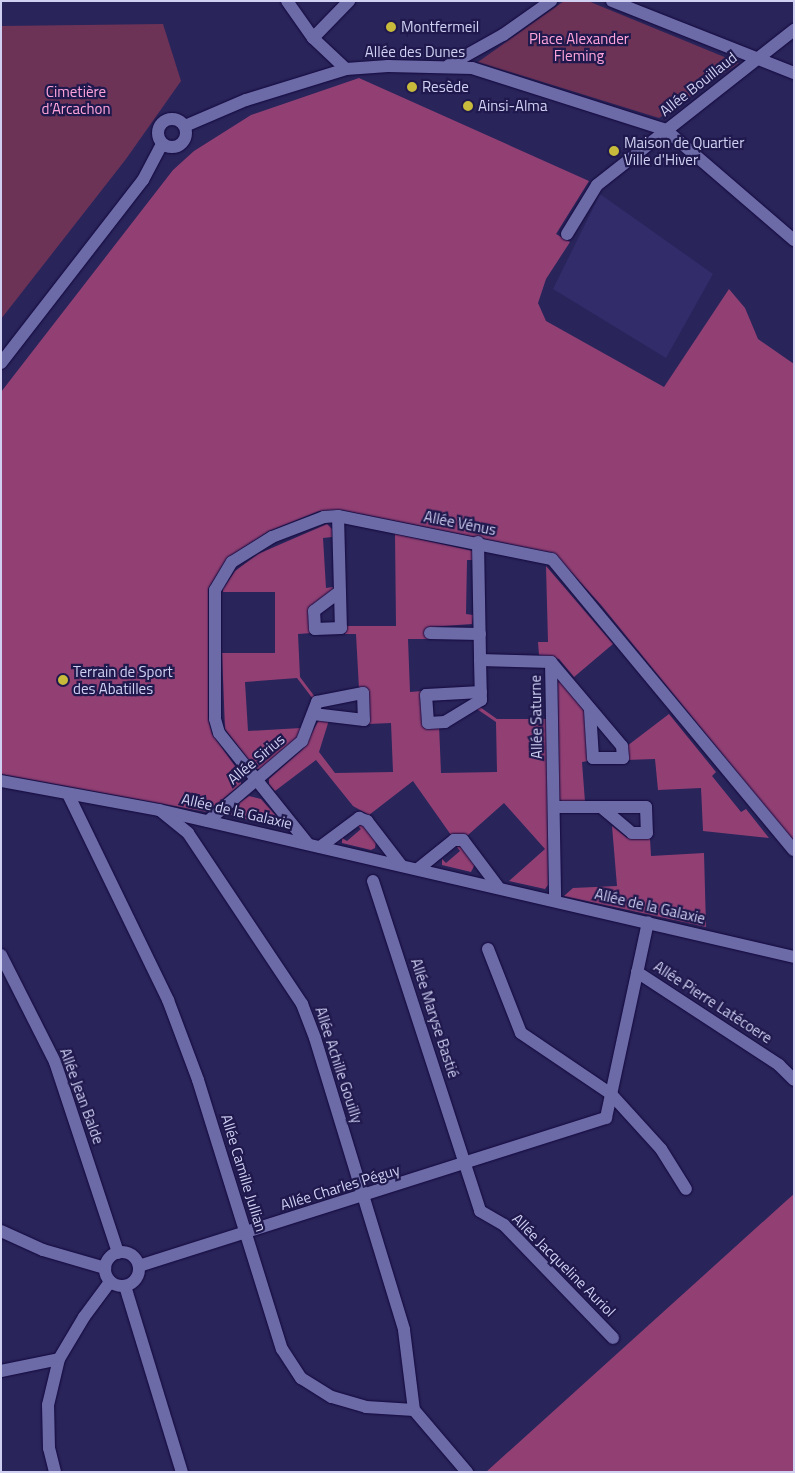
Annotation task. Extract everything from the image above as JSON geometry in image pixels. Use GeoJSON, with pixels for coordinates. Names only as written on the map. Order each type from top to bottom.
{"type":"FeatureCollection","features":[{"type":"Feature","properties":{"kind":"street","name":"Allée des Dunes"},"geometry":{"type":"LineString","coordinates":[[287,1],[313,38],[346,69],[449,65],[481,70],[666,130],[794,240]]}},
{"type":"Feature","properties":{"kind":"street"},"geometry":{"type":"LineString","coordinates":[[313,38],[349,1]]}},
{"type":"Feature","properties":{"kind":"street"},"geometry":{"type":"LineString","coordinates":[[449,65],[503,36],[551,1]]}},
{"type":"Feature","properties":{"kind":"street"},"geometry":{"type":"LineString","coordinates":[[612,1],[794,73]]}},
{"type":"Feature","properties":{"kind":"street","name":"Allée Bouillaud"},"geometry":{"type":"LineString","coordinates":[[566,234],[597,185],[794,30]]}},
{"type":"Feature","properties":{"kind":"street"},"geometry":{"type":"LineString","coordinates":[[185,126],[246,100],[346,69]]}},
{"type":"Feature","properties":{"kind":"street"},"geometry":{"type":"LineString","coordinates":[[174,119],[185,126],[186,136],[181,145],[172,148],[162,144],[158,134],[161,124],[174,119]]}},
{"type":"Feature","properties":{"kind":"street"},"geometry":{"type":"LineString","coordinates":[[1,363],[143,180],[162,144]]}},
{"type":"Feature","properties":{"kind":"street"},"geometry":{"type":"LineString","coordinates":[[338,516],[339,592]]}},
{"type":"Feature","properties":{"kind":"street","name":"Allée Vénus"},"geometry":{"type":"LineString","coordinates":[[256,781],[219,733],[215,719],[215,590],[232,562],[272,537],[324,517],[338,516],[478,542],[552,559],[794,850]]}},
{"type":"Feature","properties":{"kind":"street"},"geometry":{"type":"LineString","coordinates":[[478,542],[481,692]]}},
{"type":"Feature","properties":{"kind":"street"},"geometry":{"type":"LineString","coordinates":[[430,633],[480,634]]}},
{"type":"Feature","properties":{"kind":"street","name":"Allée Saturne"},"geometry":{"type":"LineString","coordinates":[[480,660],[551,662],[555,900]]}},
{"type":"Feature","properties":{"kind":"street"},"geometry":{"type":"LineString","coordinates":[[551,662],[565,675],[590,710]]}},
{"type":"Feature","properties":{"kind":"street","name":"Allée Sirius"},"geometry":{"type":"LineString","coordinates":[[208,821],[302,741],[313,714]]}},
{"type":"Feature","properties":{"kind":"street","name":"Allée Achille Gouilly"},"geometry":{"type":"LineString","coordinates":[[1,781],[69,796],[159,810],[188,833],[302,1004],[315,1038],[404,1330],[414,1410]]}},
{"type":"Feature","properties":{"kind":"street","name":"Allée de la Galaxie"},"geometry":{"type":"LineString","coordinates":[[256,781],[314,845]]}},
{"type":"Feature","properties":{"kind":"street","name":"Allée Camille Jullian"},"geometry":{"type":"LineString","coordinates":[[69,796],[168,1000],[198,1080],[282,1348],[302,1378],[332,1397],[366,1407],[414,1410]]}},
{"type":"Feature","properties":{"kind":"street"},"geometry":{"type":"LineString","coordinates":[[554,807],[602,808]]}},
{"type":"Feature","properties":{"kind":"street","name":"Allée de la Galaxie"},"geometry":{"type":"LineString","coordinates":[[159,810],[555,900],[794,957]]}},
{"type":"Feature","properties":{"kind":"street"},"geometry":{"type":"LineString","coordinates":[[314,845],[351,821],[360,818],[367,821],[401,865]]}},
{"type":"Feature","properties":{"kind":"street"},"geometry":{"type":"LineString","coordinates":[[418,869],[454,840],[463,840],[499,888]]}},
{"type":"Feature","properties":{"kind":"street","name":"Allée Maryse Bastié"},"geometry":{"type":"LineString","coordinates":[[374,881],[465,1164]]}},
{"type":"Feature","properties":{"kind":"street"},"geometry":{"type":"LineString","coordinates":[[611,1094],[648,922]]}},
{"type":"Feature","properties":{"kind":"street"},"geometry":{"type":"LineString","coordinates":[[488,949],[521,1033],[611,1094],[661,1149],[686,1189]]}},
{"type":"Feature","properties":{"kind":"street","name":"Allée Jean Balde"},"geometry":{"type":"LineString","coordinates":[[1,955],[55,1062],[118,1253]]}},
{"type":"Feature","properties":{"kind":"street","name":"Allée Pierre Latécoere"},"geometry":{"type":"LineString","coordinates":[[637,972],[779,1065],[794,1080]]}},
{"type":"Feature","properties":{"kind":"street","name":"Allée Charles Péguy"},"geometry":{"type":"LineString","coordinates":[[138,1266],[606,1118],[611,1094]]}},
{"type":"Feature","properties":{"kind":"street","name":"Allée Jacqueline Auriol"},"geometry":{"type":"LineString","coordinates":[[465,1164],[480,1211],[504,1225],[614,1338]]}},
{"type":"Feature","properties":{"kind":"street"},"geometry":{"type":"LineString","coordinates":[[1,1231],[43,1250],[104,1268]]}},
{"type":"Feature","properties":{"kind":"street"},"geometry":{"type":"LineString","coordinates":[[118,1253],[129,1254],[138,1266],[134,1281],[125,1286],[110,1282],[104,1268],[109,1258],[118,1253]]}},
{"type":"Feature","properties":{"kind":"street"},"geometry":{"type":"LineString","coordinates":[[55,1472],[49,1448],[48,1405],[59,1359],[84,1317],[110,1282]]}},
{"type":"Feature","properties":{"kind":"street"},"geometry":{"type":"LineString","coordinates":[[125,1286],[182,1472]]}},
{"type":"Feature","properties":{"kind":"street"},"geometry":{"type":"LineString","coordinates":[[1,1371],[59,1359]]}},
{"type":"Feature","properties":{"kind":"street"},"geometry":{"type":"LineString","coordinates":[[414,1410],[468,1472]]}},
{"type":"Feature","properties":{"kind":"shaded area"},"geometry":{"type":"Polygon","coordinates":[[[359,78],[589,181],[556,234],[570,242],[546,279],[538,303],[546,321],[664,387],[729,289],[745,308],[758,339],[794,364],[794,842],[601,605],[554,553],[342,510],[319,511],[269,531],[227,558],[208,589],[208,719],[212,734],[240,773],[241,784],[207,812],[1,774],[1,392],[173,170],[194,151],[251,115],[359,78]]]}},
{"type":"Feature","properties":{"kind":"shaded area"},"geometry":{"type":"Polygon","coordinates":[[[600,194],[713,274],[666,358],[553,289],[600,194]]]}},
{"type":"Feature","properties":{"kind":"shaded area"},"geometry":{"type":"Polygon","coordinates":[[[327,524],[332,529],[332,537],[323,538],[326,588],[333,587],[333,593],[310,608],[312,633],[298,634],[300,677],[315,697],[313,699],[297,678],[245,682],[248,731],[301,728],[296,740],[263,769],[256,769],[225,729],[222,653],[275,653],[275,592],[223,592],[223,589],[235,571],[258,554],[327,524]]]}},
{"type":"Feature","properties":{"kind":"shaded area"},"geometry":{"type":"Polygon","coordinates":[[[395,534],[473,551],[473,560],[467,560],[466,614],[473,615],[472,624],[430,627],[430,639],[408,639],[410,692],[422,691],[424,725],[439,725],[441,773],[497,772],[496,722],[474,707],[477,705],[497,719],[547,719],[548,885],[545,889],[509,881],[545,849],[504,803],[468,835],[451,835],[413,781],[369,815],[353,806],[316,760],[275,791],[269,784],[269,779],[303,749],[320,718],[329,720],[319,752],[335,773],[393,772],[391,723],[368,724],[359,689],[356,634],[345,634],[345,626],[396,626],[395,534]]]}},
{"type":"Feature","properties":{"kind":"shaded area"},"geometry":{"type":"Polygon","coordinates":[[[546,566],[613,644],[574,677],[559,659],[539,655],[538,642],[548,642],[546,566]]]}},
{"type":"Feature","properties":{"kind":"shaded area"},"geometry":{"type":"Polygon","coordinates":[[[558,678],[585,712],[588,761],[582,762],[585,802],[559,802],[558,678]]]}},
{"type":"Feature","properties":{"kind":"shaded area"},"geometry":{"type":"Polygon","coordinates":[[[669,714],[716,772],[712,776],[741,812],[746,809],[769,838],[703,831],[701,788],[658,790],[655,759],[626,760],[627,746],[669,714]]]}},
{"type":"Feature","properties":{"kind":"shaded area"},"geometry":{"type":"Polygon","coordinates":[[[249,796],[261,799],[277,817],[275,827],[231,815],[235,806],[249,796]]]}},
{"type":"Feature","properties":{"kind":"shaded area"},"geometry":{"type":"Polygon","coordinates":[[[357,825],[362,825],[376,841],[375,848],[371,850],[342,843],[342,838],[347,841],[361,829],[357,825]]]}},
{"type":"Feature","properties":{"kind":"shaded area"},"geometry":{"type":"Polygon","coordinates":[[[612,826],[627,838],[650,839],[651,856],[704,853],[706,927],[564,896],[573,888],[617,886],[612,826]]]}},
{"type":"Feature","properties":{"kind":"shaded area"},"geometry":{"type":"Polygon","coordinates":[[[461,846],[475,864],[471,872],[442,865],[442,859],[446,863],[460,851],[457,847],[461,846]]]}},
{"type":"Feature","properties":{"kind":"shaded area"},"geometry":{"type":"Polygon","coordinates":[[[794,1194],[794,1472],[486,1472],[786,1201],[794,1194]]]}},
{"type":"Feature","properties":{"kind":"green space","name":"Place Alexander Fleming"},"geometry":{"type":"Polygon","coordinates":[[[564,1],[588,1],[739,63],[659,118],[478,62],[564,1]]]}},
{"type":"Feature","properties":{"kind":"green space","name":"Cimetière d’Arcachon"},"geometry":{"type":"Polygon","coordinates":[[[163,24],[181,81],[126,159],[1,319],[1,26],[163,24]]]}},
{"type":"Feature","properties":{"kind":"place","name":"Montfermeil"},"geometry":{"type":"Point","coordinates":[391,27]}},
{"type":"Feature","properties":{"kind":"place","name":"Resède"},"geometry":{"type":"Point","coordinates":[412,87]}},
{"type":"Feature","properties":{"kind":"place","name":"Ainsi-Alma"},"geometry":{"type":"Point","coordinates":[468,106]}},
{"type":"Feature","properties":{"kind":"place","name":"Maison de Quartier Ville d'Hiver"},"geometry":{"type":"Point","coordinates":[614,151]}},
{"type":"Feature","properties":{"kind":"place","name":"Terrain de Sport des Abatilles"},"geometry":{"type":"Point","coordinates":[63,680]}}]}
